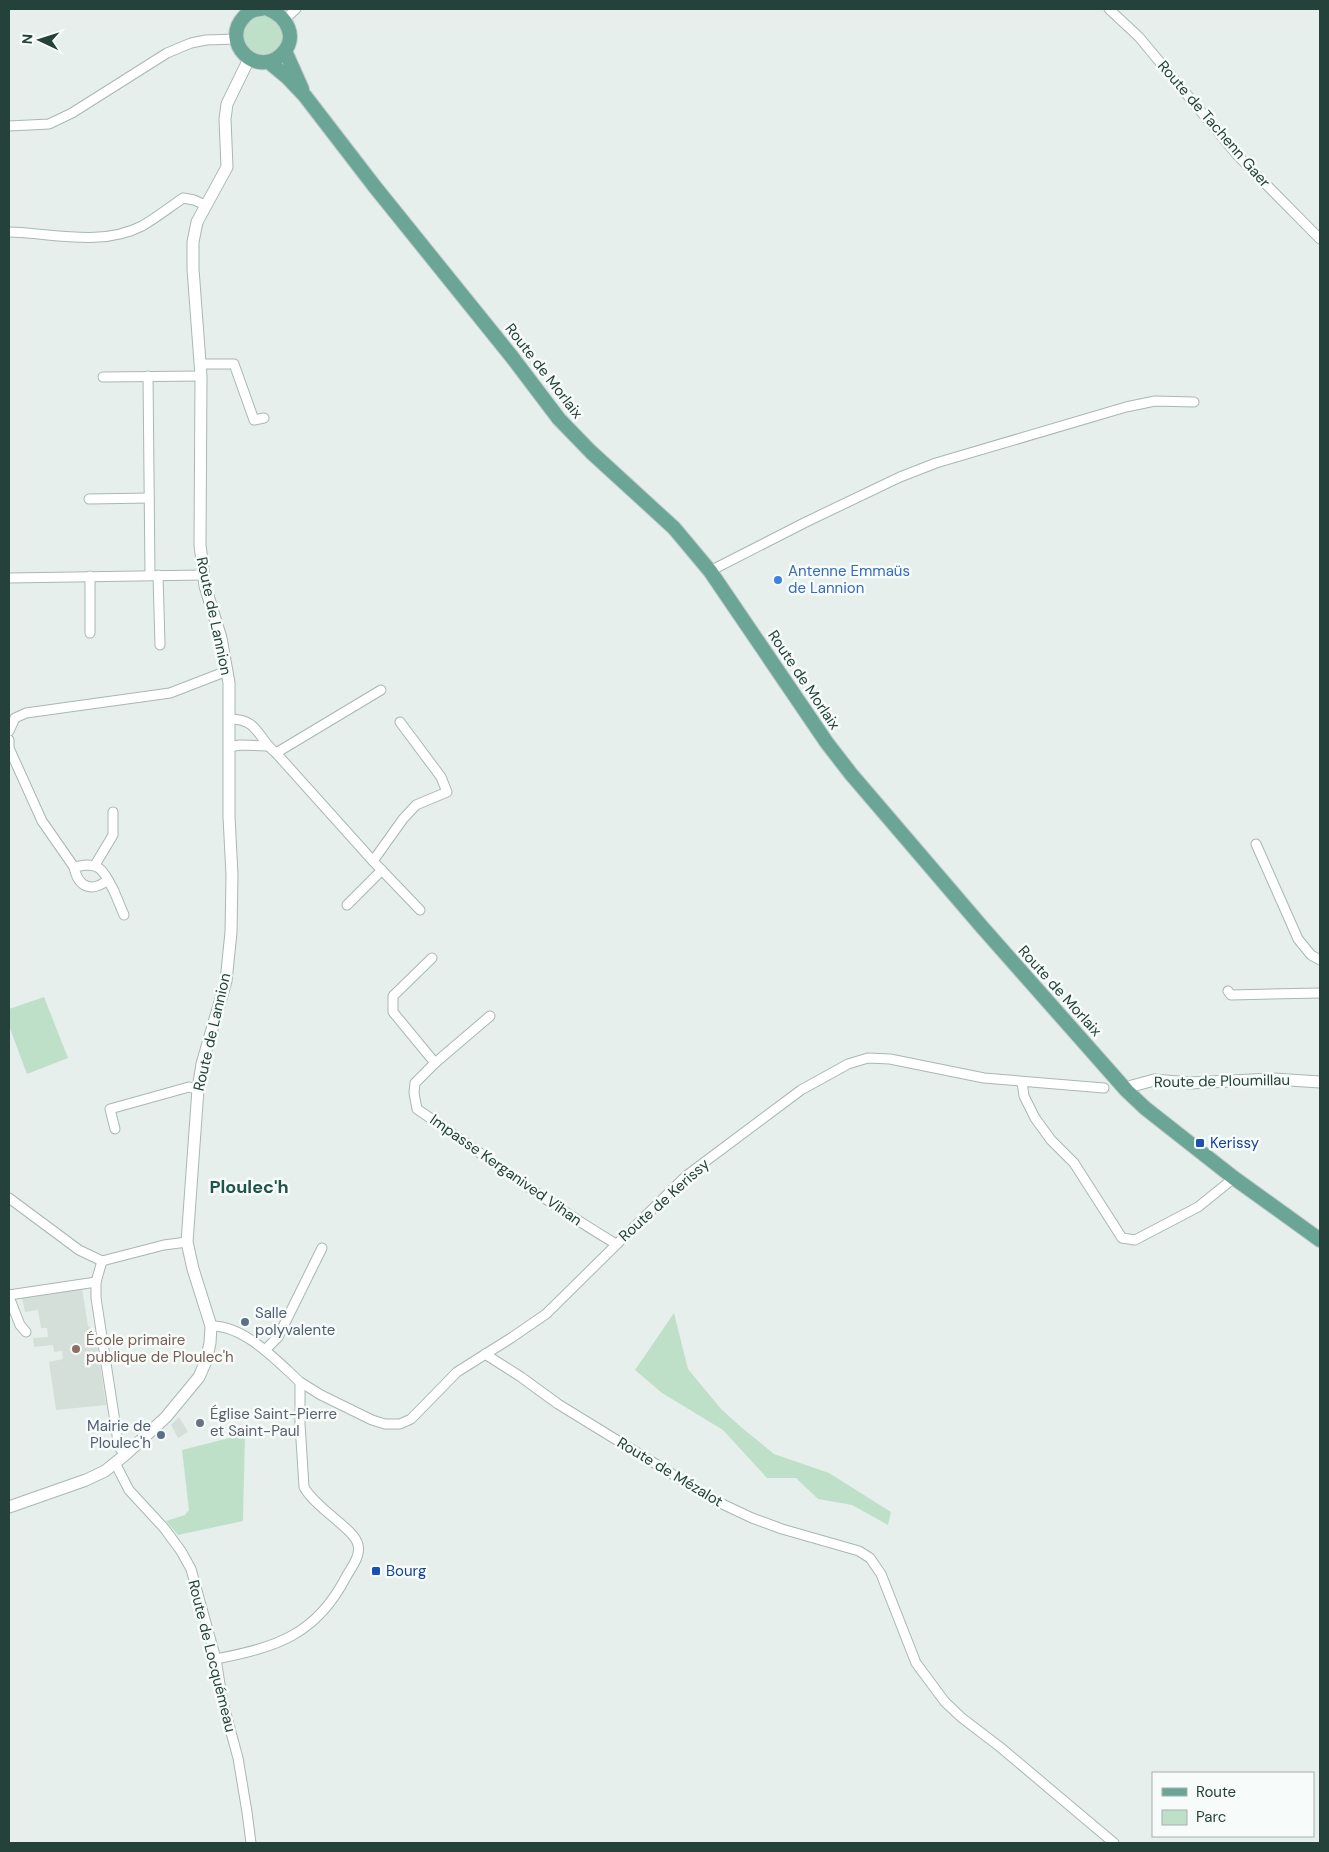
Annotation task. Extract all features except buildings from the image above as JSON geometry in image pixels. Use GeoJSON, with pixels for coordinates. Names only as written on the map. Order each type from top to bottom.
{"type":"FeatureCollection","features":[{"type":"Feature","properties":{"kind":"main road"},"geometry":{"type":"LineString","coordinates":[[261,9],[246,11],[240,20],[236,40],[239,47],[249,58],[259,62],[269,62],[278,58],[285,50],[290,35],[285,19],[277,12],[268,9]]}},
{"type":"Feature","properties":{"kind":"main road","name":"Route de Morlaix"},"geometry":{"type":"LineString","coordinates":[[285,50],[305,96]]}},
{"type":"Feature","properties":{"kind":"main road","name":"Route de Morlaix"},"geometry":{"type":"LineString","coordinates":[[269,62],[305,96],[559,419],[591,452],[674,528],[710,571],[827,743],[851,774],[976,920],[1127,1091],[1145,1108],[1234,1178],[1320,1240]]}},
{"type":"Feature","properties":{"kind":"street"},"geometry":{"type":"LineString","coordinates":[[285,19],[296,9]]}},
{"type":"Feature","properties":{"kind":"street","name":"Route de Tachenn Gaer"},"geometry":{"type":"LineString","coordinates":[[1109,9],[1139,37],[1238,156],[1320,239]]}},
{"type":"Feature","properties":{"kind":"street"},"geometry":{"type":"LineString","coordinates":[[9,126],[49,124],[72,113],[167,53],[191,43],[206,40],[236,40]]}},
{"type":"Feature","properties":{"kind":"street","name":"Route de Lannion"},"geometry":{"type":"LineString","coordinates":[[211,1326],[193,1269],[187,1242],[198,1089],[202,1064],[226,981],[228,959],[232,875],[229,817],[230,718],[228,671],[221,638],[203,575],[200,546],[201,364],[193,269],[193,242],[197,222],[227,168],[225,119],[227,104],[249,58]]}},
{"type":"Feature","properties":{"kind":"street"},"geometry":{"type":"LineString","coordinates":[[9,232],[103,238],[142,226],[183,198],[205,205]]}},
{"type":"Feature","properties":{"kind":"street"},"geometry":{"type":"LineString","coordinates":[[201,364],[234,364],[254,420],[264,418]]}},
{"type":"Feature","properties":{"kind":"street"},"geometry":{"type":"LineString","coordinates":[[148,376],[149,498],[160,645]]}},
{"type":"Feature","properties":{"kind":"street"},"geometry":{"type":"LineString","coordinates":[[103,377],[201,376]]}},
{"type":"Feature","properties":{"kind":"street"},"geometry":{"type":"LineString","coordinates":[[710,571],[869,491],[936,463],[1126,407],[1155,401],[1194,402]]}},
{"type":"Feature","properties":{"kind":"street"},"geometry":{"type":"LineString","coordinates":[[89,499],[149,498]]}},
{"type":"Feature","properties":{"kind":"street"},"geometry":{"type":"LineString","coordinates":[[9,578],[203,575]]}},
{"type":"Feature","properties":{"kind":"street"},"geometry":{"type":"LineString","coordinates":[[90,576],[90,633]]}},
{"type":"Feature","properties":{"kind":"street"},"geometry":{"type":"LineString","coordinates":[[9,731],[15,718],[26,713],[170,693],[228,671]]}},
{"type":"Feature","properties":{"kind":"street"},"geometry":{"type":"LineString","coordinates":[[276,754],[381,690]]}},
{"type":"Feature","properties":{"kind":"street"},"geometry":{"type":"LineString","coordinates":[[230,718],[250,723],[260,734],[267,746],[420,910]]}},
{"type":"Feature","properties":{"kind":"street"},"geometry":{"type":"LineString","coordinates":[[373,861],[403,819],[416,805],[446,792],[441,777],[400,722]]}},
{"type":"Feature","properties":{"kind":"street"},"geometry":{"type":"LineString","coordinates":[[9,740],[9,748],[42,821],[74,867],[76,878],[88,887],[100,886],[108,880]]}},
{"type":"Feature","properties":{"kind":"street"},"geometry":{"type":"LineString","coordinates":[[229,747],[240,745],[267,746]]}},
{"type":"Feature","properties":{"kind":"street"},"geometry":{"type":"LineString","coordinates":[[95,865],[113,835],[113,812]]}},
{"type":"Feature","properties":{"kind":"street"},"geometry":{"type":"LineString","coordinates":[[1256,844],[1298,939],[1311,955],[1320,960]]}},
{"type":"Feature","properties":{"kind":"street"},"geometry":{"type":"LineString","coordinates":[[74,867],[95,865],[103,871],[124,915]]}},
{"type":"Feature","properties":{"kind":"street"},"geometry":{"type":"LineString","coordinates":[[348,905],[382,870]]}},
{"type":"Feature","properties":{"kind":"street"},"geometry":{"type":"LineString","coordinates":[[432,958],[393,996],[393,1012],[435,1064],[490,1016]]}},
{"type":"Feature","properties":{"kind":"street"},"geometry":{"type":"LineString","coordinates":[[1228,991],[1232,994],[1320,994]]}},
{"type":"Feature","properties":{"kind":"street","name":"Route de Kerissy"},"geometry":{"type":"LineString","coordinates":[[211,1326],[236,1332],[265,1350],[300,1382],[321,1395],[372,1420],[385,1424],[400,1424],[411,1419],[420,1411],[457,1372],[546,1314],[686,1176],[801,1090],[848,1064],[868,1058],[890,1059],[984,1078],[1104,1088]]}},
{"type":"Feature","properties":{"kind":"street","name":"Impasse Kerganived Vihan"},"geometry":{"type":"LineString","coordinates":[[435,1064],[415,1083],[414,1094],[417,1109],[572,1217],[616,1244]]}},
{"type":"Feature","properties":{"kind":"street","name":"Route de Ploumillau"},"geometry":{"type":"LineString","coordinates":[[1127,1091],[1132,1086],[1154,1080],[1190,1083],[1274,1079],[1320,1082]]}},
{"type":"Feature","properties":{"kind":"street"},"geometry":{"type":"LineString","coordinates":[[1022,1082],[1024,1096],[1035,1118],[1051,1140],[1074,1163],[1122,1238],[1135,1240],[1198,1207],[1234,1178]]}},
{"type":"Feature","properties":{"kind":"street"},"geometry":{"type":"LineString","coordinates":[[115,1129],[110,1109],[188,1087],[198,1089]]}},
{"type":"Feature","properties":{"kind":"street"},"geometry":{"type":"LineString","coordinates":[[9,1198],[79,1250],[102,1261],[164,1245],[187,1242]]}},
{"type":"Feature","properties":{"kind":"street"},"geometry":{"type":"LineString","coordinates":[[265,1350],[278,1338],[322,1248]]}},
{"type":"Feature","properties":{"kind":"street"},"geometry":{"type":"LineString","coordinates":[[102,1261],[96,1282],[96,1298],[110,1398],[119,1447],[124,1455]]}},
{"type":"Feature","properties":{"kind":"street"},"geometry":{"type":"LineString","coordinates":[[26,1332],[20,1325],[9,1296],[96,1282]]}},
{"type":"Feature","properties":{"kind":"street"},"geometry":{"type":"LineString","coordinates":[[9,1507],[86,1480],[104,1471],[124,1455],[166,1417],[199,1377],[206,1361],[211,1326]]}},
{"type":"Feature","properties":{"kind":"street","name":"Route de Mézalot"},"geometry":{"type":"LineString","coordinates":[[485,1354],[558,1404],[716,1501],[752,1518],[782,1529],[859,1551],[870,1558],[881,1574],[916,1663],[945,1702],[1114,1843]]}},
{"type":"Feature","properties":{"kind":"street"},"geometry":{"type":"LineString","coordinates":[[216,1659],[256,1651],[285,1640],[305,1627],[322,1614],[337,1594],[359,1553],[358,1544],[352,1534],[309,1496],[304,1487],[300,1424],[300,1382]]}},
{"type":"Feature","properties":{"kind":"street","name":"Route de Locquémeau"},"geometry":{"type":"LineString","coordinates":[[115,1463],[129,1490],[164,1528],[181,1551],[191,1569],[216,1659],[223,1703],[238,1758],[248,1812],[251,1843]]}},
{"type":"Feature","properties":{"kind":"shaded area","name":"École primaire publique de Ploulec'h"},"geometry":{"type":"Polygon","coordinates":[[[82,1288],[88,1326],[95,1331],[106,1405],[56,1410],[49,1362],[63,1359],[62,1351],[54,1352],[53,1345],[34,1347],[33,1338],[48,1337],[47,1328],[41,1328],[38,1310],[25,1312],[22,1298],[82,1288]]]}},
{"type":"Feature","properties":{"kind":"shaded area"},"geometry":{"type":"Polygon","coordinates":[[[179,1417],[188,1432],[178,1438],[171,1425],[179,1417]]]}},
{"type":"Feature","properties":{"kind":"green space"},"geometry":{"type":"Polygon","coordinates":[[[268,12],[286,34],[280,48],[274,53],[263,56],[253,52],[242,38],[248,18],[268,12]]]}},
{"type":"Feature","properties":{"kind":"green space"},"geometry":{"type":"Polygon","coordinates":[[[44,997],[68,1058],[27,1074],[9,1026],[9,1009],[44,997]]]}},
{"type":"Feature","properties":{"kind":"green space"},"geometry":{"type":"Polygon","coordinates":[[[674,1313],[688,1369],[721,1409],[774,1454],[829,1473],[891,1512],[888,1525],[852,1505],[818,1499],[796,1478],[767,1478],[723,1430],[662,1393],[635,1370],[674,1313]]]}},
{"type":"Feature","properties":{"kind":"green space"},"geometry":{"type":"Polygon","coordinates":[[[245,1434],[243,1521],[178,1535],[166,1521],[185,1515],[189,1510],[182,1450],[245,1434]]]}},
{"type":"Feature","properties":{"kind":"place","name":"Antenne Emmaüs de Lannion"},"geometry":{"type":"Point","coordinates":[778,580]}},
{"type":"Feature","properties":{"kind":"place","name":"Kerissy"},"geometry":{"type":"Point","coordinates":[1200,1143]}},
{"type":"Feature","properties":{"kind":"place","name":"Salle polyvalente"},"geometry":{"type":"Point","coordinates":[245,1322]}},
{"type":"Feature","properties":{"kind":"place","name":"École primaire publique de Ploulec'h"},"geometry":{"type":"Point","coordinates":[76,1349]}},
{"type":"Feature","properties":{"kind":"place","name":"Église Saint-Pierre et Saint-Paul"},"geometry":{"type":"Point","coordinates":[200,1423]}},
{"type":"Feature","properties":{"kind":"place","name":"Mairie de Ploulec'h"},"geometry":{"type":"Point","coordinates":[161,1435]}},
{"type":"Feature","properties":{"kind":"place","name":"Bourg"},"geometry":{"type":"Point","coordinates":[376,1571]}},
{"type":"Feature","properties":{"kind":"district","name":"Ploulec'h"},"geometry":{"type":"Point","coordinates":[249,1187]}}]}
